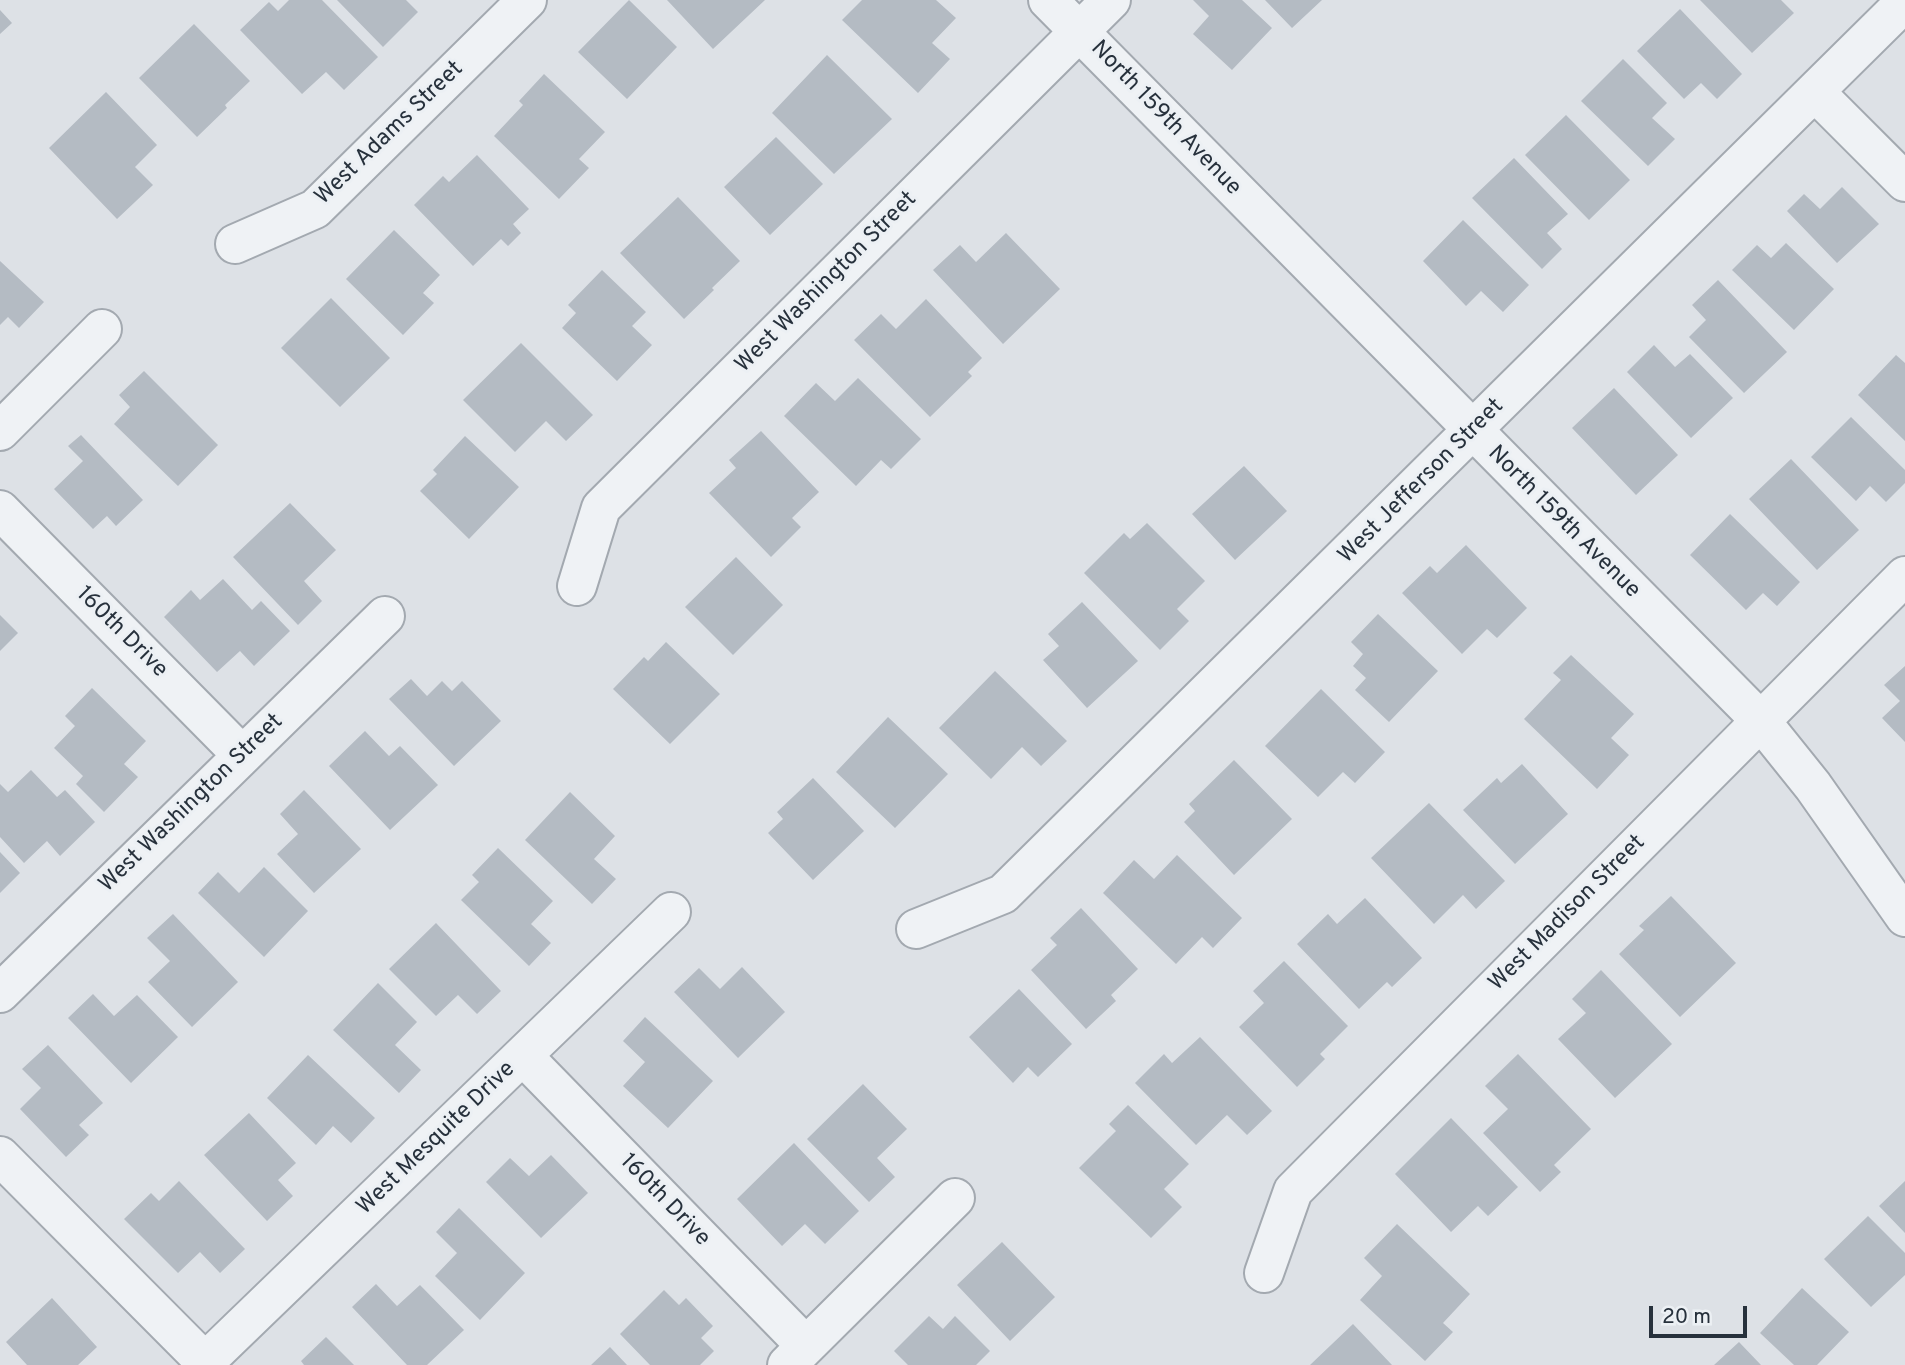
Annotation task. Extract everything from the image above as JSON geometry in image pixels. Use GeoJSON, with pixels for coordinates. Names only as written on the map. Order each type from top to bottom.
{"type":"FeatureCollection","features":[{"type":"Feature","properties":{"kind":"street","name":"West Adams Street"},"geometry":{"type":"LineString","coordinates":[[235,244],[315,209],[527,0]]}},
{"type":"Feature","properties":{"kind":"street","name":"North 159th Avenue"},"geometry":{"type":"LineString","coordinates":[[1048,0],[1760,720],[1813,786],[1905,917]]}},
{"type":"Feature","properties":{"kind":"street","name":"West Washington Street"},"geometry":{"type":"LineString","coordinates":[[577,586],[601,508],[1111,0]]}},
{"type":"Feature","properties":{"kind":"street","name":"West Jefferson Street"},"geometry":{"type":"LineString","coordinates":[[916,929],[1003,894],[1905,2]]}},
{"type":"Feature","properties":{"kind":"street"},"geometry":{"type":"LineString","coordinates":[[1815,92],[1905,182]]}},
{"type":"Feature","properties":{"kind":"street"},"geometry":{"type":"LineString","coordinates":[[0,432],[102,330]]}},
{"type":"Feature","properties":{"kind":"street","name":"160th Drive"},"geometry":{"type":"LineString","coordinates":[[0,510],[242,755]]}},
{"type":"Feature","properties":{"kind":"street","name":"West Madison Street"},"geometry":{"type":"LineString","coordinates":[[1264,1273],[1293,1191],[1905,576]]}},
{"type":"Feature","properties":{"kind":"street","name":"West Washington Street"},"geometry":{"type":"LineString","coordinates":[[0,993],[385,616]]}},
{"type":"Feature","properties":{"kind":"street","name":"West Mesquite Drive"},"geometry":{"type":"LineString","coordinates":[[205,1364],[671,912]]}},
{"type":"Feature","properties":{"kind":"street","name":"160th Drive"},"geometry":{"type":"LineString","coordinates":[[523,1056],[796,1355]]}},
{"type":"Feature","properties":{"kind":"street"},"geometry":{"type":"LineString","coordinates":[[0,1156],[205,1364]]}},
{"type":"Feature","properties":{"kind":"street"},"geometry":{"type":"LineString","coordinates":[[796,1355],[955,1198]]}},
{"type":"Feature","properties":{"kind":"building"},"geometry":{"type":"Polygon","coordinates":[[[289,0],[322,0],[378,57],[344,90],[326,72],[302,94],[240,30],[269,2],[278,11],[289,0]]]}},
{"type":"Feature","properties":{"kind":"building"},"geometry":{"type":"Polygon","coordinates":[[[337,0],[406,0],[418,12],[383,47],[337,0]]]}},
{"type":"Feature","properties":{"kind":"building"},"geometry":{"type":"Polygon","coordinates":[[[629,0],[677,47],[627,99],[578,52],[629,0]]]}},
{"type":"Feature","properties":{"kind":"building"},"geometry":{"type":"Polygon","coordinates":[[[667,0],[765,0],[713,49],[667,0]]]}},
{"type":"Feature","properties":{"kind":"building"},"geometry":{"type":"Polygon","coordinates":[[[862,0],[936,0],[956,18],[932,43],[950,59],[918,93],[842,20],[862,0]]]}},
{"type":"Feature","properties":{"kind":"building"},"geometry":{"type":"Polygon","coordinates":[[[1193,0],[1242,0],[1272,28],[1232,70],[1193,34],[1209,16],[1193,0]]]}},
{"type":"Feature","properties":{"kind":"building"},"geometry":{"type":"Polygon","coordinates":[[[1265,0],[1322,0],[1292,28],[1265,0]]]}},
{"type":"Feature","properties":{"kind":"building"},"geometry":{"type":"Polygon","coordinates":[[[1700,0],[1781,0],[1794,13],[1752,53],[1700,0]]]}},
{"type":"Feature","properties":{"kind":"building"},"geometry":{"type":"Polygon","coordinates":[[[1680,9],[1742,74],[1717,99],[1701,83],[1684,99],[1637,51],[1680,9]]]}},
{"type":"Feature","properties":{"kind":"building"},"geometry":{"type":"Polygon","coordinates":[[[0,10],[12,23],[0,34],[0,10]]]}},
{"type":"Feature","properties":{"kind":"building"},"geometry":{"type":"Polygon","coordinates":[[[194,24],[250,81],[197,137],[139,78],[194,24]]]}},
{"type":"Feature","properties":{"kind":"building"},"geometry":{"type":"Polygon","coordinates":[[[827,55],[892,119],[834,174],[772,113],[827,55]]]}},
{"type":"Feature","properties":{"kind":"building"},"geometry":{"type":"Polygon","coordinates":[[[1623,59],[1667,103],[1652,118],[1675,139],[1648,166],[1581,101],[1623,59]]]}},
{"type":"Feature","properties":{"kind":"building"},"geometry":{"type":"Polygon","coordinates":[[[544,74],[605,132],[579,159],[589,168],[559,199],[494,136],[523,105],[519,101],[544,74]]]}},
{"type":"Feature","properties":{"kind":"building"},"geometry":{"type":"Polygon","coordinates":[[[106,92],[157,145],[135,167],[153,185],[117,219],[49,148],[106,92]]]}},
{"type":"Feature","properties":{"kind":"building"},"geometry":{"type":"Polygon","coordinates":[[[1566,115],[1630,180],[1589,220],[1525,155],[1566,115]]]}},
{"type":"Feature","properties":{"kind":"building"},"geometry":{"type":"Polygon","coordinates":[[[776,137],[823,184],[770,235],[724,187],[776,137]]]}},
{"type":"Feature","properties":{"kind":"building"},"geometry":{"type":"Polygon","coordinates":[[[477,155],[529,209],[513,224],[521,233],[508,246],[501,239],[473,266],[414,205],[443,176],[449,182],[477,155]]]}},
{"type":"Feature","properties":{"kind":"building"},"geometry":{"type":"Polygon","coordinates":[[[1514,158],[1568,214],[1547,233],[1562,249],[1542,269],[1472,198],[1514,158]]]}},
{"type":"Feature","properties":{"kind":"building"},"geometry":{"type":"Polygon","coordinates":[[[1842,187],[1879,224],[1837,263],[1787,211],[1804,194],[1820,209],[1842,187]]]}},
{"type":"Feature","properties":{"kind":"building"},"geometry":{"type":"Polygon","coordinates":[[[678,197],[740,261],[684,319],[620,253],[678,197]]]}},
{"type":"Feature","properties":{"kind":"building"},"geometry":{"type":"Polygon","coordinates":[[[1463,220],[1529,285],[1503,312],[1481,291],[1466,306],[1423,261],[1463,220]]]}},
{"type":"Feature","properties":{"kind":"building"},"geometry":{"type":"Polygon","coordinates":[[[394,230],[440,275],[423,293],[434,303],[403,335],[346,279],[394,230]]]}},
{"type":"Feature","properties":{"kind":"building"},"geometry":{"type":"Polygon","coordinates":[[[1006,233],[1060,289],[1003,344],[933,270],[960,245],[976,262],[1006,233]]]}},
{"type":"Feature","properties":{"kind":"building"},"geometry":{"type":"Polygon","coordinates":[[[1786,243],[1834,289],[1794,330],[1732,270],[1757,245],[1771,258],[1786,243]]]}},
{"type":"Feature","properties":{"kind":"building"},"geometry":{"type":"Polygon","coordinates":[[[0,261],[44,302],[19,328],[8,317],[0,325],[0,261]]]}},
{"type":"Feature","properties":{"kind":"building"},"geometry":{"type":"Polygon","coordinates":[[[602,270],[646,312],[632,326],[652,345],[617,381],[562,328],[576,313],[568,305],[602,270]]]}},
{"type":"Feature","properties":{"kind":"building"},"geometry":{"type":"Polygon","coordinates":[[[1718,280],[1787,352],[1744,393],[1689,337],[1706,320],[1692,305],[1718,280]]]}},
{"type":"Feature","properties":{"kind":"building"},"geometry":{"type":"Polygon","coordinates":[[[331,298],[390,358],[340,407],[281,348],[331,298]]]}},
{"type":"Feature","properties":{"kind":"building"},"geometry":{"type":"Polygon","coordinates":[[[926,299],[982,358],[968,372],[972,376],[930,417],[854,340],[881,314],[896,329],[926,299]]]}},
{"type":"Feature","properties":{"kind":"building"},"geometry":{"type":"Polygon","coordinates":[[[521,343],[593,415],[566,441],[546,421],[515,452],[463,400],[521,343]]]}},
{"type":"Feature","properties":{"kind":"building"},"geometry":{"type":"Polygon","coordinates":[[[1654,345],[1675,367],[1690,354],[1733,398],[1691,438],[1627,372],[1654,345]]]}},
{"type":"Feature","properties":{"kind":"building"},"geometry":{"type":"Polygon","coordinates":[[[1896,355],[1905,363],[1905,441],[1858,395],[1896,355]]]}},
{"type":"Feature","properties":{"kind":"building"},"geometry":{"type":"Polygon","coordinates":[[[144,371],[218,445],[178,486],[114,424],[130,407],[119,395],[144,371]]]}},
{"type":"Feature","properties":{"kind":"building"},"geometry":{"type":"Polygon","coordinates":[[[858,378],[921,439],[891,469],[881,460],[856,486],[784,416],[816,383],[835,401],[858,378]]]}},
{"type":"Feature","properties":{"kind":"building"},"geometry":{"type":"Polygon","coordinates":[[[1614,388],[1678,455],[1636,495],[1572,428],[1614,388]]]}},
{"type":"Feature","properties":{"kind":"building"},"geometry":{"type":"Polygon","coordinates":[[[1851,417],[1905,470],[1905,483],[1886,502],[1870,486],[1856,501],[1811,457],[1851,417]]]}},
{"type":"Feature","properties":{"kind":"building"},"geometry":{"type":"Polygon","coordinates":[[[761,431],[819,492],[792,518],[801,527],[771,557],[709,493],[736,468],[729,460],[761,431]]]}},
{"type":"Feature","properties":{"kind":"building"},"geometry":{"type":"Polygon","coordinates":[[[81,435],[143,500],[116,526],[107,516],[93,529],[54,489],[83,461],[68,446],[81,435]]]}},
{"type":"Feature","properties":{"kind":"building"},"geometry":{"type":"Polygon","coordinates":[[[465,436],[519,487],[469,539],[420,491],[437,474],[433,470],[465,436]]]}},
{"type":"Feature","properties":{"kind":"building"},"geometry":{"type":"Polygon","coordinates":[[[1791,459],[1859,530],[1817,570],[1749,499],[1791,459]]]}},
{"type":"Feature","properties":{"kind":"building"},"geometry":{"type":"Polygon","coordinates":[[[1244,466],[1287,511],[1235,560],[1192,514],[1244,466]]]}},
{"type":"Feature","properties":{"kind":"building"},"geometry":{"type":"Polygon","coordinates":[[[290,503],[336,550],[304,581],[322,601],[298,625],[233,557],[290,503]]]}},
{"type":"Feature","properties":{"kind":"building"},"geometry":{"type":"Polygon","coordinates":[[[1730,514],[1800,582],[1777,606],[1763,593],[1746,610],[1690,555],[1730,514]]]}},
{"type":"Feature","properties":{"kind":"building"},"geometry":{"type":"Polygon","coordinates":[[[1147,523],[1205,581],[1177,609],[1189,621],[1160,650],[1084,573],[1124,533],[1130,539],[1147,523]]]}},
{"type":"Feature","properties":{"kind":"building"},"geometry":{"type":"Polygon","coordinates":[[[1466,545],[1527,608],[1497,638],[1487,629],[1462,654],[1402,593],[1430,566],[1437,573],[1466,545]]]}},
{"type":"Feature","properties":{"kind":"building"},"geometry":{"type":"Polygon","coordinates":[[[736,557],[783,605],[733,655],[685,607],[736,557]]]}},
{"type":"Feature","properties":{"kind":"building"},"geometry":{"type":"Polygon","coordinates":[[[223,579],[252,610],[261,601],[290,631],[254,666],[240,651],[217,672],[164,617],[191,590],[200,600],[223,579]]]}},
{"type":"Feature","properties":{"kind":"building"},"geometry":{"type":"Polygon","coordinates":[[[1082,602],[1138,661],[1087,708],[1043,660],[1059,646],[1048,634],[1082,602]]]}},
{"type":"Feature","properties":{"kind":"building"},"geometry":{"type":"Polygon","coordinates":[[[1378,614],[1438,671],[1389,722],[1355,690],[1366,678],[1353,666],[1363,654],[1351,642],[1378,614]]]}},
{"type":"Feature","properties":{"kind":"building"},"geometry":{"type":"Polygon","coordinates":[[[0,615],[18,633],[0,651],[0,615]]]}},
{"type":"Feature","properties":{"kind":"building"},"geometry":{"type":"Polygon","coordinates":[[[666,642],[720,694],[670,744],[613,689],[644,657],[648,661],[666,642]]]}},
{"type":"Feature","properties":{"kind":"building"},"geometry":{"type":"Polygon","coordinates":[[[1571,655],[1634,714],[1611,738],[1629,755],[1597,789],[1524,719],[1561,680],[1553,673],[1571,655]]]}},
{"type":"Feature","properties":{"kind":"building"},"geometry":{"type":"Polygon","coordinates":[[[1905,666],[1905,742],[1882,718],[1900,701],[1884,685],[1905,666]]]}},
{"type":"Feature","properties":{"kind":"building"},"geometry":{"type":"Polygon","coordinates":[[[995,671],[1067,741],[1041,766],[1022,747],[991,779],[939,728],[995,671]]]}},
{"type":"Feature","properties":{"kind":"building"},"geometry":{"type":"Polygon","coordinates":[[[411,679],[427,696],[442,681],[452,691],[462,681],[501,721],[454,766],[389,699],[411,679]]]}},
{"type":"Feature","properties":{"kind":"building"},"geometry":{"type":"Polygon","coordinates":[[[92,688],[146,741],[124,764],[138,777],[104,812],[76,784],[83,776],[54,748],[75,726],[65,716],[92,688]]]}},
{"type":"Feature","properties":{"kind":"building"},"geometry":{"type":"Polygon","coordinates":[[[1321,689],[1385,752],[1355,783],[1343,772],[1318,797],[1265,746],[1321,689]]]}},
{"type":"Feature","properties":{"kind":"building"},"geometry":{"type":"Polygon","coordinates":[[[888,717],[948,774],[895,828],[836,772],[888,717]]]}},
{"type":"Feature","properties":{"kind":"building"},"geometry":{"type":"Polygon","coordinates":[[[365,731],[389,756],[400,746],[438,785],[390,830],[329,766],[365,731]]]}},
{"type":"Feature","properties":{"kind":"building"},"geometry":{"type":"Polygon","coordinates":[[[1234,760],[1292,819],[1234,875],[1184,822],[1195,811],[1189,804],[1234,760]]]}},
{"type":"Feature","properties":{"kind":"building"},"geometry":{"type":"Polygon","coordinates":[[[1522,764],[1568,814],[1515,864],[1463,810],[1497,778],[1501,783],[1522,764]]]}},
{"type":"Feature","properties":{"kind":"building"},"geometry":{"type":"Polygon","coordinates":[[[31,770],[57,797],[65,790],[95,822],[60,856],[47,841],[24,863],[0,837],[0,784],[8,792],[31,770]]]}},
{"type":"Feature","properties":{"kind":"building"},"geometry":{"type":"Polygon","coordinates":[[[813,778],[864,831],[813,880],[768,833],[783,819],[777,812],[813,778]]]}},
{"type":"Feature","properties":{"kind":"building"},"geometry":{"type":"Polygon","coordinates":[[[304,790],[361,849],[314,893],[277,854],[298,834],[280,814],[304,790]]]}},
{"type":"Feature","properties":{"kind":"building"},"geometry":{"type":"Polygon","coordinates":[[[570,792],[615,836],[594,859],[616,879],[592,904],[525,840],[570,792]]]}},
{"type":"Feature","properties":{"kind":"building"},"geometry":{"type":"Polygon","coordinates":[[[1429,803],[1505,881],[1476,909],[1463,895],[1434,924],[1371,858],[1429,803]]]}},
{"type":"Feature","properties":{"kind":"building"},"geometry":{"type":"Polygon","coordinates":[[[498,848],[553,901],[531,924],[551,943],[529,966],[461,900],[479,882],[472,875],[498,848]]]}},
{"type":"Feature","properties":{"kind":"building"},"geometry":{"type":"Polygon","coordinates":[[[0,852],[20,873],[0,893],[0,852]]]}},
{"type":"Feature","properties":{"kind":"building"},"geometry":{"type":"Polygon","coordinates":[[[1177,855],[1242,918],[1213,948],[1202,937],[1176,964],[1103,893],[1134,860],[1154,879],[1177,855]]]}},
{"type":"Feature","properties":{"kind":"building"},"geometry":{"type":"Polygon","coordinates":[[[264,867],[308,911],[264,957],[198,893],[218,872],[239,893],[264,867]]]}},
{"type":"Feature","properties":{"kind":"building"},"geometry":{"type":"Polygon","coordinates":[[[1671,896],[1736,963],[1680,1017],[1619,954],[1644,930],[1639,926],[1671,896]]]}},
{"type":"Feature","properties":{"kind":"building"},"geometry":{"type":"Polygon","coordinates":[[[1365,898],[1422,958],[1392,987],[1387,982],[1359,1009],[1297,944],[1328,914],[1337,924],[1365,898]]]}},
{"type":"Feature","properties":{"kind":"building"},"geometry":{"type":"Polygon","coordinates":[[[1081,908],[1138,969],[1111,995],[1116,1001],[1086,1029],[1031,970],[1057,945],[1050,938],[1081,908]]]}},
{"type":"Feature","properties":{"kind":"building"},"geometry":{"type":"Polygon","coordinates":[[[173,914],[238,982],[192,1027],[148,982],[170,961],[147,938],[173,914]]]}},
{"type":"Feature","properties":{"kind":"building"},"geometry":{"type":"Polygon","coordinates":[[[436,923],[501,991],[477,1014],[458,995],[436,1016],[389,969],[436,923]]]}},
{"type":"Feature","properties":{"kind":"building"},"geometry":{"type":"Polygon","coordinates":[[[1284,961],[1348,1026],[1320,1054],[1325,1059],[1297,1087],[1239,1027],[1264,1003],[1253,991],[1284,961]]]}},
{"type":"Feature","properties":{"kind":"building"},"geometry":{"type":"Polygon","coordinates":[[[742,967],[785,1012],[738,1058],[674,992],[699,968],[720,989],[742,967]]]}},
{"type":"Feature","properties":{"kind":"building"},"geometry":{"type":"Polygon","coordinates":[[[1601,970],[1672,1044],[1615,1098],[1558,1039],[1586,1013],[1572,999],[1601,970]]]}},
{"type":"Feature","properties":{"kind":"building"},"geometry":{"type":"Polygon","coordinates":[[[378,983],[417,1022],[395,1045],[421,1070],[399,1093],[333,1030],[378,983]]]}},
{"type":"Feature","properties":{"kind":"building"},"geometry":{"type":"Polygon","coordinates":[[[1019,989],[1072,1044],[1038,1077],[1028,1067],[1013,1083],[969,1037],[1019,989]]]}},
{"type":"Feature","properties":{"kind":"building"},"geometry":{"type":"Polygon","coordinates":[[[93,994],[114,1016],[137,995],[178,1037],[131,1083],[68,1018],[93,994]]]}},
{"type":"Feature","properties":{"kind":"building"},"geometry":{"type":"Polygon","coordinates":[[[645,1017],[713,1081],[668,1128],[623,1086],[645,1062],[623,1041],[645,1017]]]}},
{"type":"Feature","properties":{"kind":"building"},"geometry":{"type":"Polygon","coordinates":[[[1200,1037],[1272,1111],[1247,1135],[1227,1115],[1196,1145],[1135,1083],[1164,1054],[1172,1063],[1200,1037]]]}},
{"type":"Feature","properties":{"kind":"building"},"geometry":{"type":"Polygon","coordinates":[[[48,1045],[103,1103],[79,1125],[89,1135],[66,1157],[20,1109],[41,1088],[22,1069],[48,1045]]]}},
{"type":"Feature","properties":{"kind":"building"},"geometry":{"type":"Polygon","coordinates":[[[1518,1054],[1591,1129],[1554,1165],[1561,1172],[1540,1192],[1483,1133],[1508,1109],[1485,1086],[1518,1054]]]}},
{"type":"Feature","properties":{"kind":"building"},"geometry":{"type":"Polygon","coordinates":[[[308,1055],[375,1118],[351,1143],[333,1126],[316,1145],[267,1098],[308,1055]]]}},
{"type":"Feature","properties":{"kind":"building"},"geometry":{"type":"Polygon","coordinates":[[[863,1084],[907,1129],[877,1158],[895,1177],[869,1202],[807,1139],[863,1084]]]}},
{"type":"Feature","properties":{"kind":"building"},"geometry":{"type":"Polygon","coordinates":[[[1128,1105],[1189,1164],[1164,1189],[1182,1207],[1151,1238],[1079,1168],[1116,1131],[1109,1124],[1128,1105]]]}},
{"type":"Feature","properties":{"kind":"building"},"geometry":{"type":"Polygon","coordinates":[[[249,1113],[296,1163],[278,1180],[293,1196],[267,1221],[204,1155],[249,1113]]]}},
{"type":"Feature","properties":{"kind":"building"},"geometry":{"type":"Polygon","coordinates":[[[1451,1118],[1518,1187],[1488,1216],[1478,1206],[1451,1232],[1395,1174],[1451,1118]]]}},
{"type":"Feature","properties":{"kind":"building"},"geometry":{"type":"Polygon","coordinates":[[[794,1143],[859,1211],[825,1244],[805,1224],[782,1246],[737,1199],[794,1143]]]}},
{"type":"Feature","properties":{"kind":"building"},"geometry":{"type":"Polygon","coordinates":[[[551,1155],[588,1193],[541,1238],[486,1182],[510,1158],[529,1176],[551,1155]]]}},
{"type":"Feature","properties":{"kind":"building"},"geometry":{"type":"Polygon","coordinates":[[[179,1181],[245,1249],[220,1273],[200,1252],[178,1273],[124,1219],[151,1193],[159,1201],[179,1181]]]}},
{"type":"Feature","properties":{"kind":"building"},"geometry":{"type":"Polygon","coordinates":[[[1905,1181],[1905,1233],[1879,1206],[1905,1181]]]}},
{"type":"Feature","properties":{"kind":"building"},"geometry":{"type":"Polygon","coordinates":[[[459,1208],[525,1273],[480,1320],[435,1276],[457,1253],[436,1232],[459,1208]]]}},
{"type":"Feature","properties":{"kind":"building"},"geometry":{"type":"Polygon","coordinates":[[[1868,1216],[1905,1253],[1905,1275],[1871,1307],[1824,1259],[1868,1216]]]}},
{"type":"Feature","properties":{"kind":"building"},"geometry":{"type":"Polygon","coordinates":[[[1397,1224],[1470,1294],[1443,1323],[1453,1332],[1425,1361],[1360,1300],[1382,1276],[1364,1258],[1397,1224]]]}},
{"type":"Feature","properties":{"kind":"building"},"geometry":{"type":"Polygon","coordinates":[[[1002,1242],[1055,1297],[1010,1341],[957,1285],[1002,1242]]]}},
{"type":"Feature","properties":{"kind":"building"},"geometry":{"type":"Polygon","coordinates":[[[376,1284],[397,1306],[420,1285],[464,1330],[427,1365],[407,1365],[352,1307],[376,1284]]]}},
{"type":"Feature","properties":{"kind":"building"},"geometry":{"type":"Polygon","coordinates":[[[1802,1288],[1849,1332],[1817,1365],[1794,1365],[1760,1333],[1802,1288]]]}},
{"type":"Feature","properties":{"kind":"building"},"geometry":{"type":"Polygon","coordinates":[[[664,1290],[679,1305],[686,1298],[713,1326],[701,1338],[714,1351],[700,1365],[650,1365],[620,1334],[664,1290]]]}},
{"type":"Feature","properties":{"kind":"building"},"geometry":{"type":"Polygon","coordinates":[[[52,1298],[97,1347],[78,1365],[27,1365],[6,1342],[52,1298]]]}},
{"type":"Feature","properties":{"kind":"building"},"geometry":{"type":"Polygon","coordinates":[[[929,1316],[943,1329],[955,1316],[990,1351],[976,1365],[908,1365],[894,1351],[929,1316]]]}},
{"type":"Feature","properties":{"kind":"building"},"geometry":{"type":"Polygon","coordinates":[[[1353,1324],[1392,1365],[1310,1365],[1353,1324]]]}},
{"type":"Feature","properties":{"kind":"building"},"geometry":{"type":"Polygon","coordinates":[[[326,1337],[354,1365],[304,1365],[301,1361],[326,1337]]]}},
{"type":"Feature","properties":{"kind":"building"},"geometry":{"type":"Polygon","coordinates":[[[1739,1342],[1761,1365],[1714,1365],[1739,1342]]]}},
{"type":"Feature","properties":{"kind":"building"},"geometry":{"type":"Polygon","coordinates":[[[610,1347],[627,1365],[591,1365],[610,1347]]]}}]}
